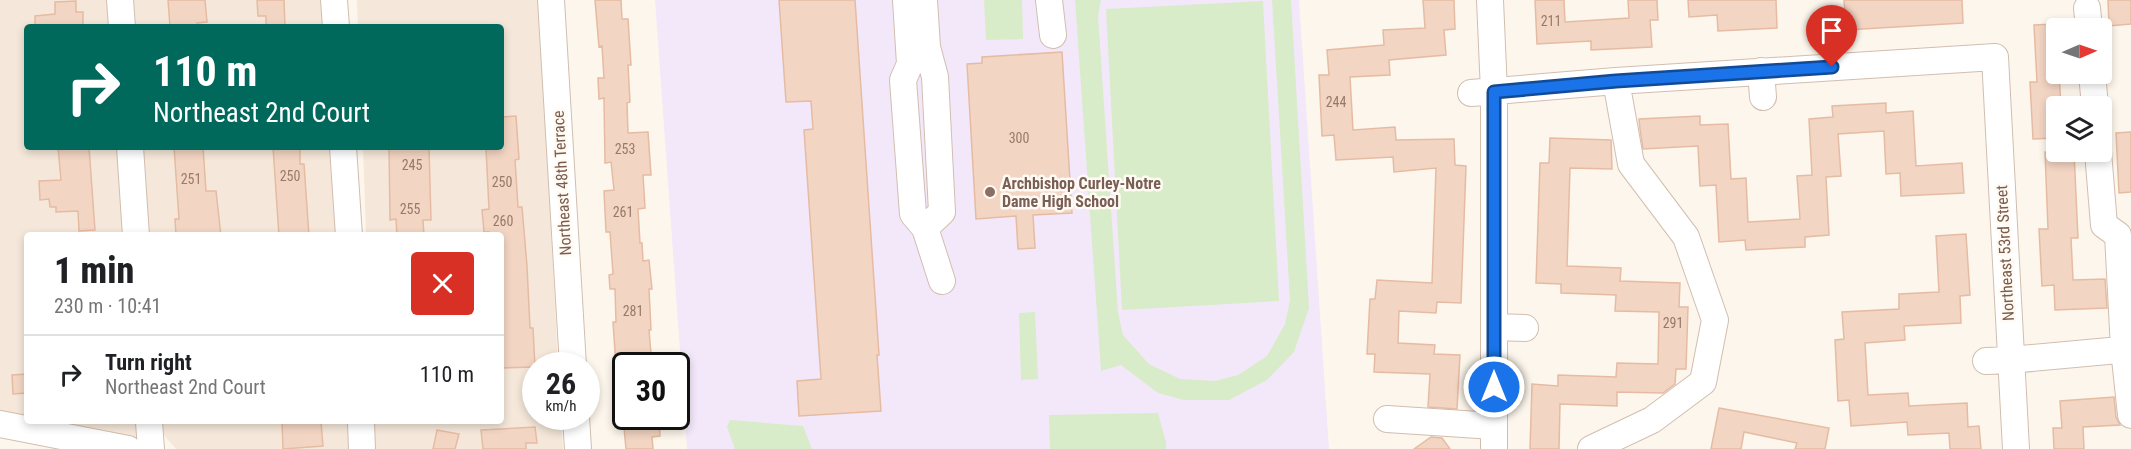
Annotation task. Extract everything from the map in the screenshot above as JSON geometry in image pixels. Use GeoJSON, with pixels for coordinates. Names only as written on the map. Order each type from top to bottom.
{"type":"FeatureCollection","features":[{"type":"Feature","properties":{"kind":"street"},"geometry":{"type":"LineString","coordinates":[[120,0],[122,24]]}},
{"type":"Feature","properties":{"kind":"street"},"geometry":{"type":"LineString","coordinates":[[334,0],[336,24]]}},
{"type":"Feature","properties":{"kind":"street","name":"Northeast 48th Terrace"},"geometry":{"type":"LineString","coordinates":[[551,0],[572,352]]}},
{"type":"Feature","properties":{"kind":"street"},"geometry":{"type":"LineString","coordinates":[[906,0],[910,64],[903,80],[913,214],[925,228],[942,281]]}},
{"type":"Feature","properties":{"kind":"street"},"geometry":{"type":"LineString","coordinates":[[924,0],[927,47],[935,77],[942,212],[925,228]]}},
{"type":"Feature","properties":{"kind":"street"},"geometry":{"type":"LineString","coordinates":[[1049,0],[1053,35]]}},
{"type":"Feature","properties":{"kind":"street"},"geometry":{"type":"LineString","coordinates":[[1387,419],[1494,438],[1494,327],[1483,92],[1490,0]]}},
{"type":"Feature","properties":{"kind":"street","name":"Northeast 53rd Street"},"geometry":{"type":"LineString","coordinates":[[1761,71],[1995,57],[1998,361],[2016,449]]}},
{"type":"Feature","properties":{"kind":"street"},"geometry":{"type":"LineString","coordinates":[[1483,92],[1761,71],[1763,97]]}},
{"type":"Feature","properties":{"kind":"street"},"geometry":{"type":"LineString","coordinates":[[1592,449],[1652,420],[1703,382],[1715,320],[1686,237],[1631,165],[1616,81]]}},
{"type":"Feature","properties":{"kind":"street"},"geometry":{"type":"LineString","coordinates":[[130,150],[136,232]]}},
{"type":"Feature","properties":{"kind":"street"},"geometry":{"type":"LineString","coordinates":[[344,150],[349,232]]}},
{"type":"Feature","properties":{"kind":"street"},"geometry":{"type":"LineString","coordinates":[[2099,162],[2104,225],[2118,235],[2131,415]]}},
{"type":"Feature","properties":{"kind":"street"},"geometry":{"type":"LineString","coordinates":[[1494,327],[1525,327]]}},
{"type":"Feature","properties":{"kind":"street"},"geometry":{"type":"LineString","coordinates":[[1998,361],[2128,349]]}},
{"type":"Feature","properties":{"kind":"street"},"geometry":{"type":"LineString","coordinates":[[0,424],[128,449]]}},
{"type":"Feature","properties":{"kind":"street"},"geometry":{"type":"LineString","coordinates":[[149,424],[151,449]]}},
{"type":"Feature","properties":{"kind":"street"},"geometry":{"type":"LineString","coordinates":[[361,424],[362,449]]}},
{"type":"Feature","properties":{"kind":"street"},"geometry":{"type":"LineString","coordinates":[[577,430],[578,449]]}},
{"type":"Feature","properties":{"kind":"shaded area"},"geometry":{"type":"Polygon","coordinates":[[[0,0],[112,0],[114,24],[24,24],[24,150],[122,150],[127,232],[24,232],[24,418],[0,414],[0,0]]]}},
{"type":"Feature","properties":{"kind":"shaded area"},"geometry":{"type":"Polygon","coordinates":[[[134,0],[329,0],[330,24],[135,24],[134,0]]]}},
{"type":"Feature","properties":{"kind":"shaded area"},"geometry":{"type":"Polygon","coordinates":[[[357,0],[540,0],[557,352],[522,352],[522,430],[562,430],[563,449],[373,449],[372,424],[504,424],[504,232],[366,232],[363,150],[504,150],[504,24],[358,24],[357,0]]]}},
{"type":"Feature","properties":{"kind":"shaded area","name":"Archbishop Curley-Notre Dame High School"},"geometry":{"type":"Polygon","coordinates":[[[655,0],[1299,0],[1329,449],[687,449],[686,430],[690,430],[690,352],[680,352],[655,0]]]}},
{"type":"Feature","properties":{"kind":"shaded area"},"geometry":{"type":"Polygon","coordinates":[[[143,150],[337,150],[342,232],[149,232],[143,150]]]}},
{"type":"Feature","properties":{"kind":"shaded area"},"geometry":{"type":"Polygon","coordinates":[[[55,424],[139,424],[140,438],[55,424]]]}},
{"type":"Feature","properties":{"kind":"shaded area"},"geometry":{"type":"Polygon","coordinates":[[[161,424],[353,424],[355,449],[176,449],[162,433],[161,424]]]}},
{"type":"Feature","properties":{"kind":"green space"},"geometry":{"type":"Polygon","coordinates":[[[984,0],[1022,0],[1023,39],[986,40],[984,0]]]}},
{"type":"Feature","properties":{"kind":"green space"},"geometry":{"type":"Polygon","coordinates":[[[1075,0],[1101,0],[1098,16],[1118,312],[1123,335],[1149,364],[1180,379],[1215,381],[1238,375],[1267,356],[1285,324],[1290,300],[1272,0],[1291,0],[1309,308],[1294,352],[1267,380],[1229,400],[1184,400],[1158,393],[1121,365],[1101,371],[1075,0]]]}},
{"type":"Feature","properties":{"kind":"green space"},"geometry":{"type":"Polygon","coordinates":[[[1263,1],[1279,301],[1122,310],[1106,9],[1263,1]]]}},
{"type":"Feature","properties":{"kind":"green space"},"geometry":{"type":"Polygon","coordinates":[[[1035,312],[1038,379],[1021,380],[1019,313],[1035,312]]]}},
{"type":"Feature","properties":{"kind":"green space"},"geometry":{"type":"Polygon","coordinates":[[[1158,413],[1166,449],[1050,449],[1049,415],[1158,413]]]}},
{"type":"Feature","properties":{"kind":"green space"},"geometry":{"type":"Polygon","coordinates":[[[730,420],[803,426],[812,449],[735,449],[727,427],[730,420]]]}},
{"type":"Feature","properties":{"kind":"building"},"geometry":{"type":"Polygon","coordinates":[[[168,0],[205,0],[207,22],[170,24],[168,0]]]}},
{"type":"Feature","properties":{"kind":"building"},"geometry":{"type":"Polygon","coordinates":[[[257,0],[284,0],[285,24],[266,24],[266,16],[258,16],[257,0]]]}},
{"type":"Feature","properties":{"kind":"building"},"geometry":{"type":"Polygon","coordinates":[[[595,0],[621,0],[622,19],[628,19],[631,65],[628,65],[630,102],[627,103],[628,133],[648,132],[651,175],[643,175],[645,208],[638,209],[643,261],[649,260],[652,289],[649,289],[651,352],[615,352],[613,322],[616,322],[615,289],[610,289],[609,275],[613,274],[610,232],[606,232],[604,191],[614,190],[611,162],[605,163],[604,98],[599,99],[598,78],[604,78],[602,46],[599,47],[595,0]]]}},
{"type":"Feature","properties":{"kind":"building"},"geometry":{"type":"Polygon","coordinates":[[[779,0],[855,0],[881,411],[799,416],[797,381],[821,379],[804,130],[813,129],[811,101],[786,102],[779,0]]]}},
{"type":"Feature","properties":{"kind":"building"},"geometry":{"type":"Polygon","coordinates":[[[1423,0],[1454,0],[1455,29],[1444,30],[1446,55],[1389,60],[1390,75],[1350,77],[1353,130],[1395,127],[1396,140],[1454,139],[1455,165],[1466,166],[1461,303],[1437,302],[1436,313],[1399,311],[1398,343],[1435,345],[1434,354],[1460,355],[1457,409],[1428,407],[1430,374],[1374,372],[1375,354],[1367,354],[1370,299],[1375,299],[1377,280],[1432,283],[1436,168],[1394,172],[1393,157],[1336,160],[1334,135],[1322,136],[1319,75],[1329,75],[1327,50],[1384,45],[1383,30],[1425,28],[1423,0]]]}},
{"type":"Feature","properties":{"kind":"building"},"geometry":{"type":"Polygon","coordinates":[[[1535,0],[1564,0],[1565,22],[1629,18],[1628,0],[1657,0],[1658,20],[1650,20],[1652,47],[1591,50],[1591,41],[1537,44],[1535,0]]]}},
{"type":"Feature","properties":{"kind":"building"},"geometry":{"type":"Polygon","coordinates":[[[1688,0],[1776,0],[1777,28],[1718,31],[1717,15],[1689,17],[1688,0]]]}},
{"type":"Feature","properties":{"kind":"building"},"geometry":{"type":"Polygon","coordinates":[[[1844,0],[1962,0],[1963,23],[1846,30],[1844,0]]]}},
{"type":"Feature","properties":{"kind":"building"},"geometry":{"type":"Polygon","coordinates":[[[2108,0],[2131,0],[2131,24],[2112,26],[2112,18],[2109,18],[2108,0]]]}},
{"type":"Feature","properties":{"kind":"building"},"geometry":{"type":"Polygon","coordinates":[[[76,1],[76,12],[83,12],[83,24],[35,24],[35,16],[55,14],[55,2],[76,1]]]}},
{"type":"Feature","properties":{"kind":"building"},"geometry":{"type":"Polygon","coordinates":[[[2046,24],[2046,84],[2060,84],[2060,96],[2046,96],[2046,138],[2033,139],[2030,82],[2037,82],[2034,25],[2046,24]]]}},
{"type":"Feature","properties":{"kind":"building"},"geometry":{"type":"Polygon","coordinates":[[[1062,52],[1072,213],[1033,215],[1035,248],[1018,249],[1016,216],[976,219],[967,64],[982,63],[982,57],[1062,52]]]}},
{"type":"Feature","properties":{"kind":"building"},"geometry":{"type":"Polygon","coordinates":[[[1886,103],[1886,113],[1913,111],[1916,166],[1962,163],[1964,193],[1901,196],[1900,173],[1886,174],[1884,131],[1838,134],[1841,176],[1826,177],[1829,235],[1805,237],[1805,247],[1746,250],[1745,240],[1719,242],[1716,185],[1700,186],[1698,146],[1643,149],[1639,119],[1700,116],[1700,125],[1728,124],[1731,179],[1746,178],[1748,222],[1800,219],[1797,176],[1812,175],[1809,119],[1833,117],[1832,106],[1886,103]]]}},
{"type":"Feature","properties":{"kind":"building"},"geometry":{"type":"Polygon","coordinates":[[[516,116],[519,159],[515,160],[518,207],[522,207],[530,328],[533,328],[534,352],[522,352],[522,367],[504,368],[504,232],[484,232],[482,210],[489,209],[486,150],[504,150],[504,117],[516,116]]]}},
{"type":"Feature","properties":{"kind":"building"},"geometry":{"type":"Polygon","coordinates":[[[2131,132],[2131,192],[2119,193],[2116,133],[2131,132]]]}},
{"type":"Feature","properties":{"kind":"building"},"geometry":{"type":"Polygon","coordinates":[[[1550,138],[1611,140],[1612,169],[1570,168],[1567,266],[1621,268],[1620,281],[1680,283],[1679,307],[1688,307],[1686,369],[1676,369],[1675,384],[1663,393],[1617,392],[1617,406],[1560,404],[1559,449],[1530,449],[1532,384],[1558,386],[1558,375],[1616,377],[1617,363],[1658,364],[1659,312],[1615,311],[1616,295],[1561,293],[1561,284],[1536,283],[1540,163],[1549,163],[1550,138]]]}},
{"type":"Feature","properties":{"kind":"building"},"geometry":{"type":"Polygon","coordinates":[[[58,150],[89,150],[95,230],[79,231],[78,211],[56,212],[56,207],[50,207],[49,199],[40,200],[39,181],[61,180],[58,150]]]}},
{"type":"Feature","properties":{"kind":"building"},"geometry":{"type":"Polygon","coordinates":[[[174,150],[203,150],[206,191],[216,191],[221,232],[176,232],[175,219],[179,219],[174,150]]]}},
{"type":"Feature","properties":{"kind":"building"},"geometry":{"type":"Polygon","coordinates":[[[273,150],[300,150],[300,164],[304,164],[309,232],[279,232],[273,150]]]}},
{"type":"Feature","properties":{"kind":"building"},"geometry":{"type":"Polygon","coordinates":[[[389,150],[429,150],[431,220],[423,220],[424,232],[397,232],[396,219],[390,220],[389,150]]]}},
{"type":"Feature","properties":{"kind":"building"},"geometry":{"type":"Polygon","coordinates":[[[2045,152],[2046,162],[2074,162],[2078,238],[2071,238],[2073,280],[2105,279],[2107,308],[2055,310],[2054,285],[2042,286],[2039,229],[2048,229],[2045,152]]]}},
{"type":"Feature","properties":{"kind":"building"},"geometry":{"type":"Polygon","coordinates":[[[1966,234],[1970,295],[1960,296],[1961,323],[1904,326],[1905,340],[1865,343],[1868,395],[1908,393],[1909,406],[1967,403],[1968,427],[1979,426],[1981,449],[1950,449],[1949,433],[1908,435],[1907,422],[1851,426],[1849,400],[1838,401],[1835,340],[1844,339],[1842,312],[1899,309],[1899,294],[1939,292],[1936,236],[1966,234]]]}},
{"type":"Feature","properties":{"kind":"building"},"geometry":{"type":"Polygon","coordinates":[[[24,374],[24,393],[13,394],[12,375],[24,374]]]}},
{"type":"Feature","properties":{"kind":"building"},"geometry":{"type":"Polygon","coordinates":[[[2114,397],[2116,417],[2120,425],[2083,427],[2084,449],[2054,449],[2053,428],[2062,428],[2060,401],[2114,397]]]}},
{"type":"Feature","properties":{"kind":"building"},"geometry":{"type":"Polygon","coordinates":[[[1719,408],[1829,428],[1825,449],[1795,449],[1797,443],[1744,432],[1741,449],[1711,449],[1719,408]]]}},
{"type":"Feature","properties":{"kind":"building"},"geometry":{"type":"Polygon","coordinates":[[[282,424],[321,424],[323,446],[283,449],[282,424]]]}},
{"type":"Feature","properties":{"kind":"building"},"geometry":{"type":"Polygon","coordinates":[[[522,428],[522,430],[535,430],[537,443],[526,443],[526,449],[483,449],[481,430],[522,428]]]}},
{"type":"Feature","properties":{"kind":"building"},"geometry":{"type":"Polygon","coordinates":[[[437,430],[459,434],[455,449],[433,449],[437,430]]]}},
{"type":"Feature","properties":{"kind":"building"},"geometry":{"type":"Polygon","coordinates":[[[624,430],[660,430],[660,436],[652,437],[653,449],[626,449],[624,430]]]}},
{"type":"Feature","properties":{"kind":"building"},"geometry":{"type":"Polygon","coordinates":[[[1431,437],[1442,438],[1450,449],[1414,449],[1431,437]]]}},
{"type":"Feature","properties":{"kind":"place","name":"Archbishop Curley-Notre Dame High School"},"geometry":{"type":"Point","coordinates":[990,192]}},
{"type":"Feature","properties":{"kind":"route"},"geometry":{"type":"LineString","coordinates":[[1494,387],[1494,92],[1616,81],[1832,67]]}}]}
